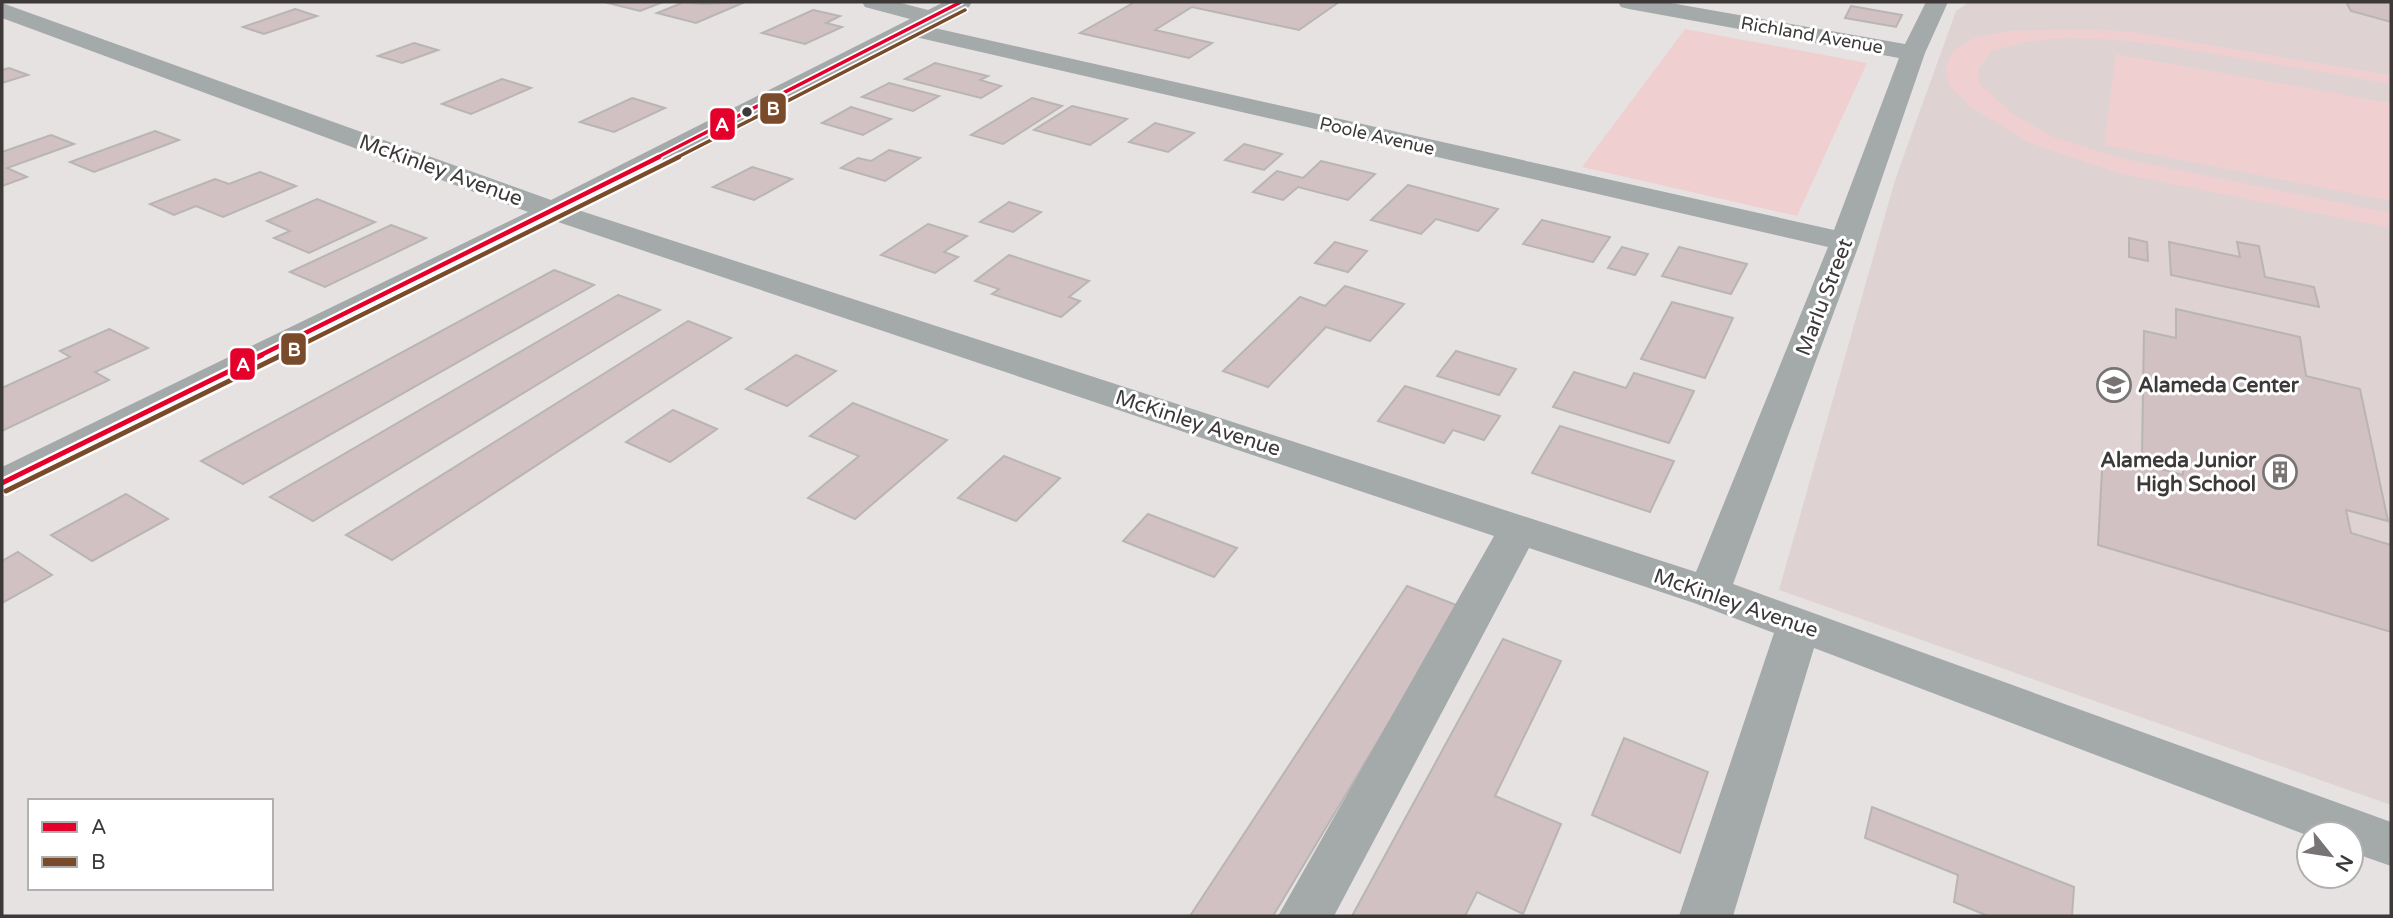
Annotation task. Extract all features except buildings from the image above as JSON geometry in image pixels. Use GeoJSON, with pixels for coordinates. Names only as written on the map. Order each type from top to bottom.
{"type":"FeatureCollection","features":[{"type":"Feature","properties":{"kind":"street","name":"Poole Avenue"},"geometry":{"type":"LineString","coordinates":[[873,2],[920,23],[1845,242]]}},
{"type":"Feature","properties":{"kind":"street"},"geometry":{"type":"LineString","coordinates":[[2,483],[553,211],[961,2]]}},
{"type":"Feature","properties":{"kind":"street","name":"Richland Avenue"},"geometry":{"type":"LineString","coordinates":[[1629,2],[1913,53]]}},
{"type":"Feature","properties":{"kind":"street","name":"Marlu Street"},"geometry":{"type":"LineString","coordinates":[[1709,592],[1845,242],[1913,53],[1937,2]]}},
{"type":"Feature","properties":{"kind":"street","name":"McKinley Avenue"},"geometry":{"type":"LineString","coordinates":[[2,10],[553,211],[1709,592],[2391,844]]}},
{"type":"Feature","properties":{"kind":"street"},"geometry":{"type":"LineString","coordinates":[[1305,916],[1519,529]]}},
{"type":"Feature","properties":{"kind":"street"},"geometry":{"type":"LineString","coordinates":[[1706,916],[1799,624]]}},
{"type":"Feature","properties":{"kind":"shaded area","name":"Alameda Center"},"geometry":{"type":"Polygon","coordinates":[[[1969,2],[2391,2],[2391,805],[1779,590],[1895,180],[1956,11],[1969,2]]]}},
{"type":"Feature","properties":{"kind":"shaded area"},"geometry":{"type":"Polygon","coordinates":[[[1685,29],[1867,63],[1797,216],[1582,167],[1685,29]]]}},
{"type":"Feature","properties":{"kind":"shaded area"},"geometry":{"type":"Polygon","coordinates":[[[2083,29],[2131,32],[2391,75],[2391,84],[2159,45],[2067,38],[2025,42],[1992,51],[1978,69],[1979,83],[2010,112],[2053,137],[2124,159],[2391,213],[2391,228],[2117,173],[2030,143],[1972,108],[1949,85],[1946,65],[1954,50],[1976,37],[2008,31],[2083,29]]]}},
{"type":"Feature","properties":{"kind":"shaded area"},"geometry":{"type":"Polygon","coordinates":[[[2116,54],[2391,103],[2391,201],[2104,145],[2116,54]]]}},
{"type":"Feature","properties":{"kind":"transit line","name":"A"},"geometry":{"type":"LineString","coordinates":[[2,483],[553,211],[961,2]]}},
{"type":"Feature","properties":{"kind":"transit line","name":"B"},"geometry":{"type":"LineString","coordinates":[[6,491],[557,219],[965,10]]}},
{"type":"Feature","properties":{"kind":"place","name":"Alameda Center"},"geometry":{"type":"Point","coordinates":[2114,385]}},
{"type":"Feature","properties":{"kind":"place","name":"Alameda Junior High School"},"geometry":{"type":"Point","coordinates":[2280,472]}}]}
